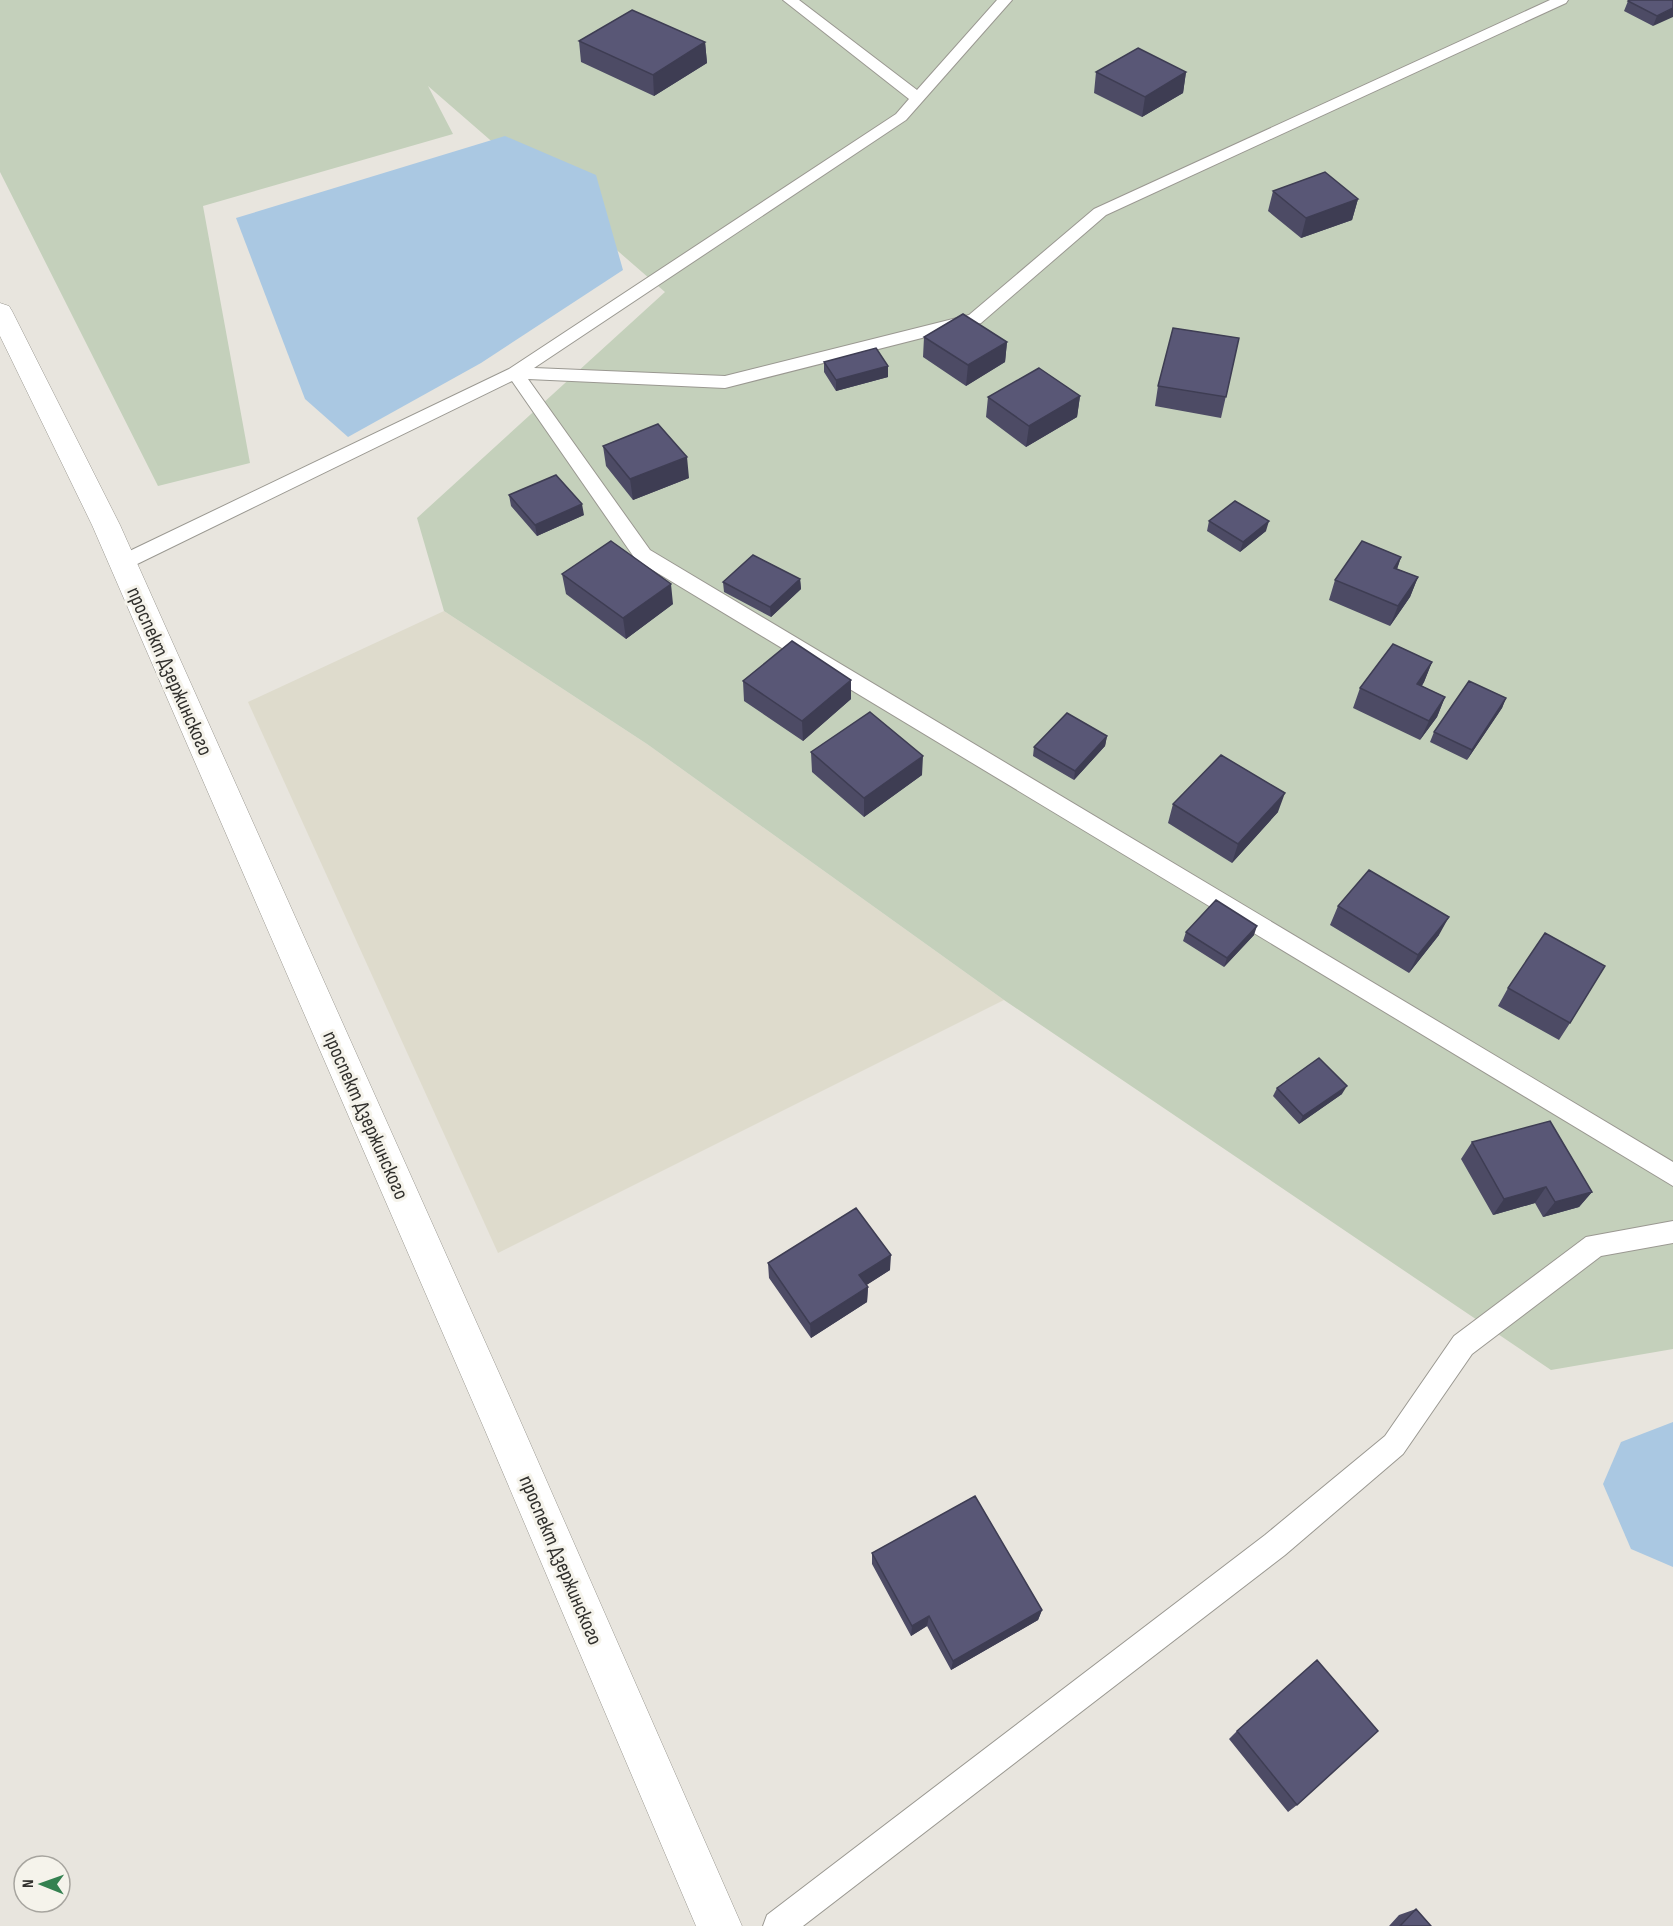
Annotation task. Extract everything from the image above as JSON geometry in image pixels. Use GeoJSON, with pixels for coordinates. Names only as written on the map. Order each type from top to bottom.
{"type":"FeatureCollection","features":[{"type":"Feature","properties":{"kind":"street","name":"проспект Дзержинского"},"geometry":{"type":"LineString","coordinates":[[0,311],[122,563],[503,1426],[719,1926]]}},
{"type":"Feature","properties":{"kind":"lane"},"geometry":{"type":"LineString","coordinates":[[790,0],[918,98]]}},
{"type":"Feature","properties":{"kind":"lane"},"geometry":{"type":"LineString","coordinates":[[122,563],[515,373],[900,117],[1005,0]]}},
{"type":"Feature","properties":{"kind":"lane"},"geometry":{"type":"LineString","coordinates":[[515,373],[724,382],[975,319],[1100,212],[1561,0]]}},
{"type":"Feature","properties":{"kind":"lane"},"geometry":{"type":"LineString","coordinates":[[515,373],[643,555],[1673,1175]]}},
{"type":"Feature","properties":{"kind":"lane"},"geometry":{"type":"LineString","coordinates":[[778,1926],[1275,1545],[1394,1445],[1463,1345],[1595,1245],[1673,1232]]}},
{"type":"Feature","properties":{"kind":"shaded area"},"geometry":{"type":"Polygon","coordinates":[[[444,611],[647,744],[1004,1000],[498,1253],[248,702],[444,611]]]}},
{"type":"Feature","properties":{"kind":"green space"},"geometry":{"type":"Polygon","coordinates":[[[0,0],[1673,0],[1673,1349],[1551,1370],[1004,1000],[647,744],[444,611],[417,518],[665,292],[428,86],[453,134],[203,206],[250,463],[158,486],[0,172],[0,0]]]}},
{"type":"Feature","properties":{"kind":"water"},"geometry":{"type":"Polygon","coordinates":[[[505,136],[596,175],[623,270],[481,363],[348,437],[305,399],[236,218],[505,136]]]}},
{"type":"Feature","properties":{"kind":"building"},"geometry":{"type":"Polygon","coordinates":[[[1629,0],[1673,0],[1673,8],[1657,16],[1629,0]]]}},
{"type":"Feature","properties":{"kind":"building"},"geometry":{"type":"Polygon","coordinates":[[[632,10],[705,42],[653,75],[579,41],[632,10]]]}},
{"type":"Feature","properties":{"kind":"building"},"geometry":{"type":"Polygon","coordinates":[[[1138,48],[1186,72],[1145,97],[1096,72],[1138,48]]]}},
{"type":"Feature","properties":{"kind":"building"},"geometry":{"type":"Polygon","coordinates":[[[1325,172],[1358,199],[1306,218],[1273,191],[1325,172]]]}},
{"type":"Feature","properties":{"kind":"building"},"geometry":{"type":"Polygon","coordinates":[[[963,314],[1007,342],[968,365],[924,337],[963,314]]]}},
{"type":"Feature","properties":{"kind":"building"},"geometry":{"type":"Polygon","coordinates":[[[1173,328],[1239,338],[1226,397],[1158,386],[1173,328]]]}},
{"type":"Feature","properties":{"kind":"building"},"geometry":{"type":"Polygon","coordinates":[[[876,348],[888,366],[836,380],[824,362],[876,348]]]}},
{"type":"Feature","properties":{"kind":"building"},"geometry":{"type":"Polygon","coordinates":[[[1039,368],[1080,396],[1029,426],[988,397],[1039,368]]]}},
{"type":"Feature","properties":{"kind":"building"},"geometry":{"type":"Polygon","coordinates":[[[658,424],[687,457],[630,479],[603,446],[658,424]]]}},
{"type":"Feature","properties":{"kind":"building"},"geometry":{"type":"Polygon","coordinates":[[[556,475],[582,504],[535,525],[509,495],[556,475]]]}},
{"type":"Feature","properties":{"kind":"building"},"geometry":{"type":"Polygon","coordinates":[[[1235,501],[1269,521],[1243,542],[1209,521],[1235,501]]]}},
{"type":"Feature","properties":{"kind":"building"},"geometry":{"type":"Polygon","coordinates":[[[611,541],[671,584],[623,618],[562,574],[611,541]]]}},
{"type":"Feature","properties":{"kind":"building"},"geometry":{"type":"Polygon","coordinates":[[[1362,541],[1401,557],[1394,568],[1418,577],[1398,606],[1335,580],[1362,541]]]}},
{"type":"Feature","properties":{"kind":"building"},"geometry":{"type":"Polygon","coordinates":[[[753,555],[800,579],[770,607],[723,582],[753,555]]]}},
{"type":"Feature","properties":{"kind":"building"},"geometry":{"type":"Polygon","coordinates":[[[792,641],[851,680],[802,721],[743,681],[792,641]]]}},
{"type":"Feature","properties":{"kind":"building"},"geometry":{"type":"Polygon","coordinates":[[[1393,644],[1432,662],[1417,684],[1445,697],[1429,721],[1360,688],[1393,644]]]}},
{"type":"Feature","properties":{"kind":"building"},"geometry":{"type":"Polygon","coordinates":[[[1469,681],[1506,698],[1472,750],[1434,732],[1469,681]]]}},
{"type":"Feature","properties":{"kind":"building"},"geometry":{"type":"Polygon","coordinates":[[[870,712],[923,756],[864,798],[811,752],[870,712]]]}},
{"type":"Feature","properties":{"kind":"building"},"geometry":{"type":"Polygon","coordinates":[[[1067,713],[1107,736],[1075,771],[1034,747],[1067,713]]]}},
{"type":"Feature","properties":{"kind":"building"},"geometry":{"type":"Polygon","coordinates":[[[1221,755],[1285,793],[1238,844],[1173,804],[1221,755]]]}},
{"type":"Feature","properties":{"kind":"building"},"geometry":{"type":"Polygon","coordinates":[[[1369,870],[1449,917],[1418,955],[1338,906],[1369,870]]]}},
{"type":"Feature","properties":{"kind":"building"},"geometry":{"type":"Polygon","coordinates":[[[1216,900],[1257,926],[1227,958],[1186,932],[1216,900]]]}},
{"type":"Feature","properties":{"kind":"building"},"geometry":{"type":"Polygon","coordinates":[[[1545,933],[1605,966],[1570,1023],[1508,988],[1545,933]]]}},
{"type":"Feature","properties":{"kind":"building"},"geometry":{"type":"Polygon","coordinates":[[[1319,1058],[1347,1086],[1303,1116],[1277,1088],[1319,1058]]]}},
{"type":"Feature","properties":{"kind":"building"},"geometry":{"type":"Polygon","coordinates":[[[1550,1121],[1592,1192],[1555,1202],[1546,1187],[1504,1199],[1472,1142],[1550,1121]]]}},
{"type":"Feature","properties":{"kind":"building"},"geometry":{"type":"Polygon","coordinates":[[[856,1208],[891,1255],[859,1275],[868,1287],[810,1324],[768,1263],[856,1208]]]}},
{"type":"Feature","properties":{"kind":"building"},"geometry":{"type":"Polygon","coordinates":[[[975,1496],[1042,1610],[953,1661],[929,1616],[912,1626],[872,1553],[975,1496]]]}},
{"type":"Feature","properties":{"kind":"building"},"geometry":{"type":"Polygon","coordinates":[[[1317,1660],[1378,1731],[1297,1805],[1237,1731],[1317,1660]]]}},
{"type":"Feature","properties":{"kind":"building"},"geometry":{"type":"Polygon","coordinates":[[[1416,1909],[1431,1926],[1400,1926],[1416,1909]]]}},
{"type":"Feature","properties":{"kind":"waterway"},"geometry":{"type":"LineString","coordinates":[[1673,1481],[1663,1484],[1673,1507]]}}]}
